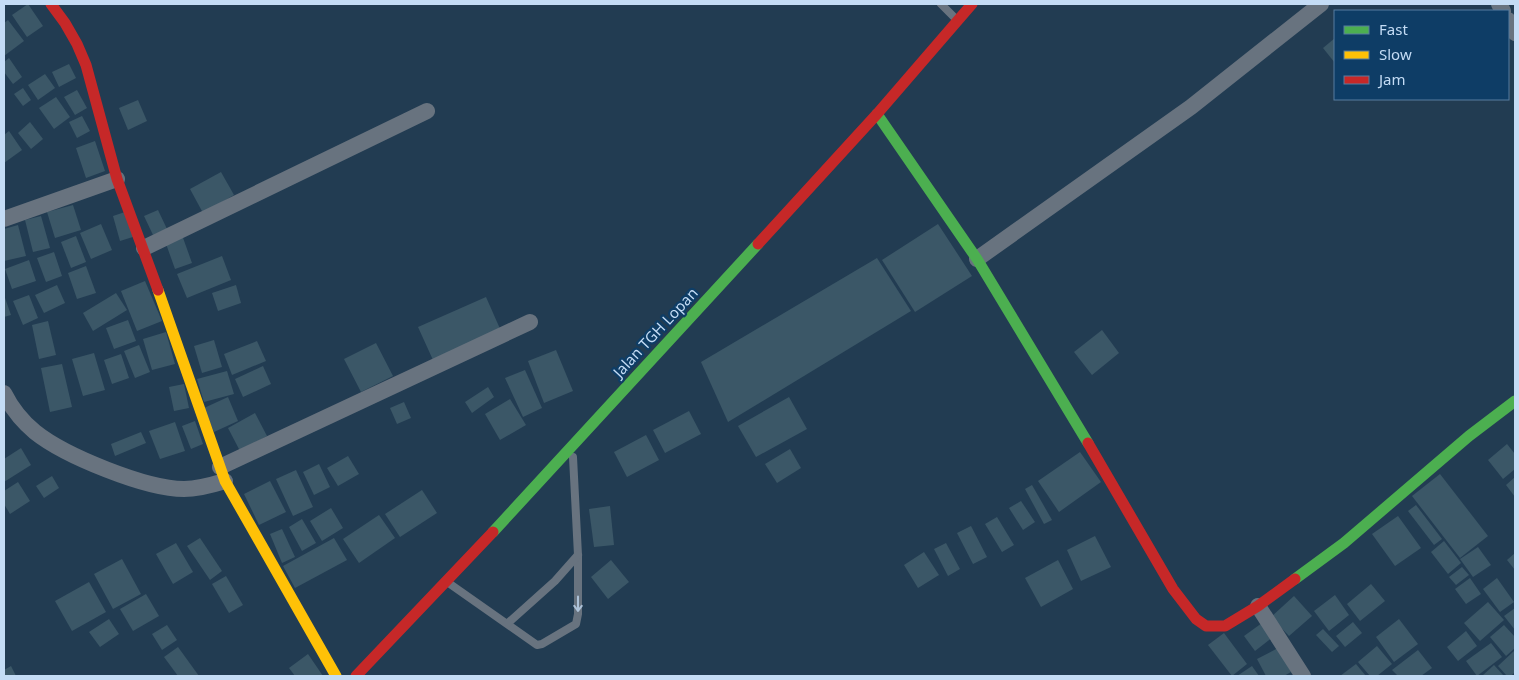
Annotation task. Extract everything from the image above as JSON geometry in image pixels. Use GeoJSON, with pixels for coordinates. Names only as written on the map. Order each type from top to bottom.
{"type":"FeatureCollection","features":[{"type":"Feature","properties":{"kind":"main road"},"geometry":{"type":"LineString","coordinates":[[51,4],[75,39],[86,62],[95,88],[117,179],[144,248],[223,474],[243,514],[336,676]]}},
{"type":"Feature","properties":{"kind":"main road","name":"Jalan TGH Lopan"},"geometry":{"type":"LineString","coordinates":[[356,676],[447,582],[876,114],[972,4]]}},
{"type":"Feature","properties":{"kind":"main road"},"geometry":{"type":"LineString","coordinates":[[876,114],[977,259],[1090,446],[1155,560],[1189,612],[1202,624],[1218,627],[1234,622],[1258,606],[1344,543],[1469,436],[1515,401]]}},
{"type":"Feature","properties":{"kind":"street"},"geometry":{"type":"LineString","coordinates":[[977,259],[1191,107],[1321,4]]}},
{"type":"Feature","properties":{"kind":"street"},"geometry":{"type":"LineString","coordinates":[[1509,22],[1515,33]]}},
{"type":"Feature","properties":{"kind":"street"},"geometry":{"type":"LineString","coordinates":[[144,248],[427,111]]}},
{"type":"Feature","properties":{"kind":"street"},"geometry":{"type":"LineString","coordinates":[[4,219],[117,179]]}},
{"type":"Feature","properties":{"kind":"street"},"geometry":{"type":"LineString","coordinates":[[4,393],[21,418],[35,432],[54,444],[109,470],[165,488],[204,487],[223,474],[530,322]]}},
{"type":"Feature","properties":{"kind":"street"},"geometry":{"type":"LineString","coordinates":[[1258,606],[1303,676]]}},
{"type":"Feature","properties":{"kind":"lane"},"geometry":{"type":"LineString","coordinates":[[941,4],[957,21]]}},
{"type":"Feature","properties":{"kind":"lane"},"geometry":{"type":"LineString","coordinates":[[447,582],[537,645],[576,624],[578,614],[578,555],[572,444]]}},
{"type":"Feature","properties":{"kind":"lane"},"geometry":{"type":"LineString","coordinates":[[508,623],[555,581],[578,555]]}},
{"type":"Feature","properties":{"kind":"building"},"geometry":{"type":"Polygon","coordinates":[[[28,4],[43,26],[27,37],[12,15],[28,4]]]}},
{"type":"Feature","properties":{"kind":"building"},"geometry":{"type":"Polygon","coordinates":[[[8,20],[24,41],[4,56],[4,23],[8,20]]]}},
{"type":"Feature","properties":{"kind":"building"},"geometry":{"type":"Polygon","coordinates":[[[1334,39],[1334,62],[1323,48],[1334,39]]]}},
{"type":"Feature","properties":{"kind":"building"},"geometry":{"type":"Polygon","coordinates":[[[9,58],[22,77],[13,84],[4,72],[4,62],[9,58]]]}},
{"type":"Feature","properties":{"kind":"building"},"geometry":{"type":"Polygon","coordinates":[[[69,64],[76,78],[59,87],[52,72],[69,64]]]}},
{"type":"Feature","properties":{"kind":"building"},"geometry":{"type":"Polygon","coordinates":[[[45,74],[55,88],[38,100],[28,85],[45,74]]]}},
{"type":"Feature","properties":{"kind":"building"},"geometry":{"type":"Polygon","coordinates":[[[23,88],[31,100],[23,106],[14,94],[23,88]]]}},
{"type":"Feature","properties":{"kind":"building"},"geometry":{"type":"Polygon","coordinates":[[[77,90],[87,108],[75,115],[64,97],[77,90]]]}},
{"type":"Feature","properties":{"kind":"building"},"geometry":{"type":"Polygon","coordinates":[[[56,97],[70,117],[54,129],[39,108],[56,97]]]}},
{"type":"Feature","properties":{"kind":"building"},"geometry":{"type":"Polygon","coordinates":[[[138,100],[147,121],[128,130],[119,108],[138,100]]]}},
{"type":"Feature","properties":{"kind":"building"},"geometry":{"type":"Polygon","coordinates":[[[82,116],[90,131],[77,138],[69,122],[82,116]]]}},
{"type":"Feature","properties":{"kind":"building"},"geometry":{"type":"Polygon","coordinates":[[[30,122],[43,139],[31,149],[18,133],[30,122]]]}},
{"type":"Feature","properties":{"kind":"building"},"geometry":{"type":"Polygon","coordinates":[[[9,131],[22,150],[4,163],[4,135],[9,131]]]}},
{"type":"Feature","properties":{"kind":"building"},"geometry":{"type":"Polygon","coordinates":[[[95,141],[105,171],[86,178],[76,148],[95,141]]]}},
{"type":"Feature","properties":{"kind":"building"},"geometry":{"type":"Polygon","coordinates":[[[221,172],[234,195],[203,213],[190,189],[221,172]]]}},
{"type":"Feature","properties":{"kind":"building"},"geometry":{"type":"Polygon","coordinates":[[[73,205],[81,230],[55,238],[47,212],[73,205]]]}},
{"type":"Feature","properties":{"kind":"building"},"geometry":{"type":"Polygon","coordinates":[[[158,210],[167,229],[153,235],[144,216],[158,210]]]}},
{"type":"Feature","properties":{"kind":"building"},"geometry":{"type":"Polygon","coordinates":[[[128,211],[136,236],[120,241],[113,216],[128,211]]]}},
{"type":"Feature","properties":{"kind":"building"},"geometry":{"type":"Polygon","coordinates":[[[41,216],[50,248],[33,252],[25,220],[41,216]]]}},
{"type":"Feature","properties":{"kind":"building"},"geometry":{"type":"Polygon","coordinates":[[[101,224],[112,250],[91,259],[80,233],[101,224]]]}},
{"type":"Feature","properties":{"kind":"building"},"geometry":{"type":"Polygon","coordinates":[[[938,224],[972,276],[915,312],[882,260],[938,224]]]}},
{"type":"Feature","properties":{"kind":"building"},"geometry":{"type":"Polygon","coordinates":[[[18,225],[26,256],[4,261],[4,229],[18,225]]]}},
{"type":"Feature","properties":{"kind":"building"},"geometry":{"type":"Polygon","coordinates":[[[182,235],[192,263],[175,269],[165,241],[182,235]]]}},
{"type":"Feature","properties":{"kind":"building"},"geometry":{"type":"Polygon","coordinates":[[[76,236],[86,262],[71,268],[61,242],[76,236]]]}},
{"type":"Feature","properties":{"kind":"building"},"geometry":{"type":"Polygon","coordinates":[[[54,252],[62,276],[46,282],[37,258],[54,252]]]}},
{"type":"Feature","properties":{"kind":"building"},"geometry":{"type":"Polygon","coordinates":[[[222,256],[231,280],[187,298],[177,274],[222,256]]]}},
{"type":"Feature","properties":{"kind":"building"},"geometry":{"type":"Polygon","coordinates":[[[877,258],[911,311],[728,422],[701,362],[877,258]]]}},
{"type":"Feature","properties":{"kind":"building"},"geometry":{"type":"Polygon","coordinates":[[[29,260],[36,281],[12,289],[5,269],[29,260]]]}},
{"type":"Feature","properties":{"kind":"building"},"geometry":{"type":"Polygon","coordinates":[[[86,266],[96,293],[77,299],[68,273],[86,266]]]}},
{"type":"Feature","properties":{"kind":"building"},"geometry":{"type":"Polygon","coordinates":[[[145,281],[162,321],[137,331],[121,291],[145,281]]]}},
{"type":"Feature","properties":{"kind":"building"},"geometry":{"type":"Polygon","coordinates":[[[57,285],[65,303],[44,313],[35,295],[57,285]]]}},
{"type":"Feature","properties":{"kind":"building"},"geometry":{"type":"Polygon","coordinates":[[[236,285],[241,303],[218,311],[212,293],[236,285]]]}},
{"type":"Feature","properties":{"kind":"building"},"geometry":{"type":"Polygon","coordinates":[[[116,293],[127,310],[93,331],[83,313],[116,293]]]}},
{"type":"Feature","properties":{"kind":"building"},"geometry":{"type":"Polygon","coordinates":[[[4,295],[11,315],[4,317],[4,295]]]}},
{"type":"Feature","properties":{"kind":"building"},"geometry":{"type":"Polygon","coordinates":[[[29,295],[38,318],[23,325],[13,301],[29,295]]]}},
{"type":"Feature","properties":{"kind":"building"},"geometry":{"type":"Polygon","coordinates":[[[486,297],[501,331],[433,360],[418,327],[486,297]]]}},
{"type":"Feature","properties":{"kind":"building"},"geometry":{"type":"Polygon","coordinates":[[[128,320],[136,341],[114,349],[106,328],[128,320]]]}},
{"type":"Feature","properties":{"kind":"building"},"geometry":{"type":"Polygon","coordinates":[[[48,321],[56,355],[39,359],[32,325],[48,321]]]}},
{"type":"Feature","properties":{"kind":"building"},"geometry":{"type":"Polygon","coordinates":[[[1102,330],[1119,353],[1092,375],[1074,352],[1102,330]]]}},
{"type":"Feature","properties":{"kind":"building"},"geometry":{"type":"Polygon","coordinates":[[[166,332],[175,364],[152,370],[143,339],[166,332]]]}},
{"type":"Feature","properties":{"kind":"building"},"geometry":{"type":"Polygon","coordinates":[[[214,340],[222,367],[202,373],[194,346],[214,340]]]}},
{"type":"Feature","properties":{"kind":"building"},"geometry":{"type":"Polygon","coordinates":[[[257,341],[266,361],[232,375],[224,354],[257,341]]]}},
{"type":"Feature","properties":{"kind":"building"},"geometry":{"type":"Polygon","coordinates":[[[376,343],[393,376],[361,392],[344,359],[376,343]]]}},
{"type":"Feature","properties":{"kind":"building"},"geometry":{"type":"Polygon","coordinates":[[[139,345],[150,372],[135,378],[124,351],[139,345]]]}},
{"type":"Feature","properties":{"kind":"building"},"geometry":{"type":"Polygon","coordinates":[[[556,350],[573,391],[544,403],[528,361],[556,350]]]}},
{"type":"Feature","properties":{"kind":"building"},"geometry":{"type":"Polygon","coordinates":[[[94,353],[105,390],[83,396],[72,359],[94,353]]]}},
{"type":"Feature","properties":{"kind":"building"},"geometry":{"type":"Polygon","coordinates":[[[121,354],[129,378],[112,384],[104,360],[121,354]]]}},
{"type":"Feature","properties":{"kind":"building"},"geometry":{"type":"Polygon","coordinates":[[[62,364],[72,407],[50,412],[41,368],[62,364]]]}},
{"type":"Feature","properties":{"kind":"building"},"geometry":{"type":"Polygon","coordinates":[[[263,366],[271,384],[243,397],[235,379],[263,366]]]}},
{"type":"Feature","properties":{"kind":"building"},"geometry":{"type":"Polygon","coordinates":[[[525,370],[542,408],[523,417],[505,378],[525,370]]]}},
{"type":"Feature","properties":{"kind":"building"},"geometry":{"type":"Polygon","coordinates":[[[227,371],[234,394],[204,402],[197,379],[227,371]]]}},
{"type":"Feature","properties":{"kind":"building"},"geometry":{"type":"Polygon","coordinates":[[[184,384],[189,408],[174,411],[169,387],[184,384]]]}},
{"type":"Feature","properties":{"kind":"building"},"geometry":{"type":"Polygon","coordinates":[[[488,387],[494,397],[472,413],[465,402],[488,387]]]}},
{"type":"Feature","properties":{"kind":"building"},"geometry":{"type":"Polygon","coordinates":[[[228,397],[238,421],[214,432],[204,408],[228,397]]]}},
{"type":"Feature","properties":{"kind":"building"},"geometry":{"type":"Polygon","coordinates":[[[789,397],[807,429],[756,457],[738,426],[789,397]]]}},
{"type":"Feature","properties":{"kind":"building"},"geometry":{"type":"Polygon","coordinates":[[[510,399],[526,425],[500,440],[485,414],[510,399]]]}},
{"type":"Feature","properties":{"kind":"building"},"geometry":{"type":"Polygon","coordinates":[[[404,402],[411,418],[397,424],[390,408],[404,402]]]}},
{"type":"Feature","properties":{"kind":"building"},"geometry":{"type":"Polygon","coordinates":[[[689,411],[701,434],[665,453],[653,430],[689,411]]]}},
{"type":"Feature","properties":{"kind":"building"},"geometry":{"type":"Polygon","coordinates":[[[255,413],[267,436],[240,451],[228,428],[255,413]]]}},
{"type":"Feature","properties":{"kind":"building"},"geometry":{"type":"Polygon","coordinates":[[[195,421],[203,444],[191,449],[182,426],[195,421]]]}},
{"type":"Feature","properties":{"kind":"building"},"geometry":{"type":"Polygon","coordinates":[[[175,422],[185,451],[160,459],[149,431],[175,422]]]}},
{"type":"Feature","properties":{"kind":"building"},"geometry":{"type":"Polygon","coordinates":[[[141,432],[146,443],[115,456],[111,444],[141,432]]]}},
{"type":"Feature","properties":{"kind":"building"},"geometry":{"type":"Polygon","coordinates":[[[646,435],[659,460],[627,477],[614,452],[646,435]]]}},
{"type":"Feature","properties":{"kind":"building"},"geometry":{"type":"Polygon","coordinates":[[[1507,444],[1515,454],[1515,469],[1503,479],[1488,460],[1507,444]]]}},
{"type":"Feature","properties":{"kind":"building"},"geometry":{"type":"Polygon","coordinates":[[[21,448],[31,465],[4,482],[4,459],[21,448]]]}},
{"type":"Feature","properties":{"kind":"building"},"geometry":{"type":"Polygon","coordinates":[[[790,449],[801,468],[777,483],[765,464],[790,449]]]}},
{"type":"Feature","properties":{"kind":"building"},"geometry":{"type":"Polygon","coordinates":[[[1080,452],[1101,482],[1059,512],[1038,481],[1080,452]]]}},
{"type":"Feature","properties":{"kind":"building"},"geometry":{"type":"Polygon","coordinates":[[[348,456],[359,474],[338,486],[327,468],[348,456]]]}},
{"type":"Feature","properties":{"kind":"building"},"geometry":{"type":"Polygon","coordinates":[[[319,464],[330,487],[314,495],[303,472],[319,464]]]}},
{"type":"Feature","properties":{"kind":"building"},"geometry":{"type":"Polygon","coordinates":[[[296,470],[313,507],[293,516],[276,479],[296,470]]]}},
{"type":"Feature","properties":{"kind":"building"},"geometry":{"type":"Polygon","coordinates":[[[1440,474],[1488,536],[1460,558],[1412,496],[1440,474]]]}},
{"type":"Feature","properties":{"kind":"building"},"geometry":{"type":"Polygon","coordinates":[[[52,476],[59,488],[44,498],[36,486],[52,476]]]}},
{"type":"Feature","properties":{"kind":"building"},"geometry":{"type":"Polygon","coordinates":[[[1515,477],[1515,497],[1506,485],[1515,477]]]}},
{"type":"Feature","properties":{"kind":"building"},"geometry":{"type":"Polygon","coordinates":[[[270,481],[286,512],[259,525],[244,494],[270,481]]]}},
{"type":"Feature","properties":{"kind":"building"},"geometry":{"type":"Polygon","coordinates":[[[18,482],[30,501],[10,514],[4,504],[4,491],[18,482]]]}},
{"type":"Feature","properties":{"kind":"building"},"geometry":{"type":"Polygon","coordinates":[[[1032,485],[1052,520],[1044,524],[1025,489],[1032,485]]]}},
{"type":"Feature","properties":{"kind":"building"},"geometry":{"type":"Polygon","coordinates":[[[422,490],[437,513],[400,537],[385,514],[422,490]]]}},
{"type":"Feature","properties":{"kind":"building"},"geometry":{"type":"Polygon","coordinates":[[[1021,501],[1035,522],[1023,530],[1009,508],[1021,501]]]}},
{"type":"Feature","properties":{"kind":"building"},"geometry":{"type":"Polygon","coordinates":[[[1416,505],[1442,539],[1434,545],[1408,511],[1416,505]]]}},
{"type":"Feature","properties":{"kind":"building"},"geometry":{"type":"Polygon","coordinates":[[[610,506],[614,545],[594,547],[589,509],[610,506]]]}},
{"type":"Feature","properties":{"kind":"building"},"geometry":{"type":"Polygon","coordinates":[[[331,508],[343,528],[322,541],[310,521],[331,508]]]}},
{"type":"Feature","properties":{"kind":"building"},"geometry":{"type":"Polygon","coordinates":[[[379,515],[395,538],[359,563],[343,539],[379,515]]]}},
{"type":"Feature","properties":{"kind":"building"},"geometry":{"type":"Polygon","coordinates":[[[1398,516],[1421,548],[1395,566],[1372,534],[1398,516]]]}},
{"type":"Feature","properties":{"kind":"building"},"geometry":{"type":"Polygon","coordinates":[[[997,517],[1014,545],[1002,552],[985,524],[997,517]]]}},
{"type":"Feature","properties":{"kind":"building"},"geometry":{"type":"Polygon","coordinates":[[[302,519],[316,543],[302,551],[289,527],[302,519]]]}},
{"type":"Feature","properties":{"kind":"building"},"geometry":{"type":"Polygon","coordinates":[[[971,526],[987,557],[973,564],[957,533],[971,526]]]}},
{"type":"Feature","properties":{"kind":"building"},"geometry":{"type":"Polygon","coordinates":[[[282,529],[295,557],[282,563],[270,534],[282,529]]]}},
{"type":"Feature","properties":{"kind":"building"},"geometry":{"type":"Polygon","coordinates":[[[1095,536],[1111,567],[1081,581],[1067,550],[1095,536]]]}},
{"type":"Feature","properties":{"kind":"building"},"geometry":{"type":"Polygon","coordinates":[[[200,538],[222,571],[210,580],[187,546],[200,538]]]}},
{"type":"Feature","properties":{"kind":"building"},"geometry":{"type":"Polygon","coordinates":[[[334,538],[347,560],[295,588],[283,566],[334,538]]]}},
{"type":"Feature","properties":{"kind":"building"},"geometry":{"type":"Polygon","coordinates":[[[1444,541],[1461,563],[1448,574],[1431,552],[1444,541]]]}},
{"type":"Feature","properties":{"kind":"building"},"geometry":{"type":"Polygon","coordinates":[[[176,543],[193,572],[173,584],[156,554],[176,543]]]}},
{"type":"Feature","properties":{"kind":"building"},"geometry":{"type":"Polygon","coordinates":[[[946,543],[960,569],[948,576],[934,549],[946,543]]]}},
{"type":"Feature","properties":{"kind":"building"},"geometry":{"type":"Polygon","coordinates":[[[1478,547],[1491,565],[1473,577],[1460,559],[1478,547]]]}},
{"type":"Feature","properties":{"kind":"building"},"geometry":{"type":"Polygon","coordinates":[[[924,552],[939,575],[918,588],[904,565],[924,552]]]}},
{"type":"Feature","properties":{"kind":"building"},"geometry":{"type":"Polygon","coordinates":[[[1515,553],[1515,570],[1507,560],[1515,553]]]}},
{"type":"Feature","properties":{"kind":"building"},"geometry":{"type":"Polygon","coordinates":[[[122,559],[141,594],[113,609],[94,574],[122,559]]]}},
{"type":"Feature","properties":{"kind":"building"},"geometry":{"type":"Polygon","coordinates":[[[611,560],[629,582],[608,599],[591,577],[611,560]]]}},
{"type":"Feature","properties":{"kind":"building"},"geometry":{"type":"Polygon","coordinates":[[[1058,560],[1073,589],[1041,607],[1025,578],[1058,560]]]}},
{"type":"Feature","properties":{"kind":"building"},"geometry":{"type":"Polygon","coordinates":[[[1462,567],[1469,575],[1456,585],[1449,577],[1462,567]]]}},
{"type":"Feature","properties":{"kind":"building"},"geometry":{"type":"Polygon","coordinates":[[[226,576],[243,605],[229,613],[212,584],[226,576]]]}},
{"type":"Feature","properties":{"kind":"building"},"geometry":{"type":"Polygon","coordinates":[[[1470,578],[1481,594],[1466,604],[1455,589],[1470,578]]]}},
{"type":"Feature","properties":{"kind":"building"},"geometry":{"type":"Polygon","coordinates":[[[1497,578],[1514,602],[1500,612],[1483,589],[1497,578]]]}},
{"type":"Feature","properties":{"kind":"building"},"geometry":{"type":"Polygon","coordinates":[[[89,582],[106,612],[72,631],[55,601],[89,582]]]}},
{"type":"Feature","properties":{"kind":"building"},"geometry":{"type":"Polygon","coordinates":[[[1371,584],[1385,601],[1360,621],[1347,604],[1371,584]]]}},
{"type":"Feature","properties":{"kind":"building"},"geometry":{"type":"Polygon","coordinates":[[[146,594],[159,616],[133,631],[120,609],[146,594]]]}},
{"type":"Feature","properties":{"kind":"building"},"geometry":{"type":"Polygon","coordinates":[[[1335,595],[1349,615],[1329,631],[1314,611],[1335,595]]]}},
{"type":"Feature","properties":{"kind":"building"},"geometry":{"type":"Polygon","coordinates":[[[1294,596],[1312,616],[1289,636],[1271,617],[1294,596]]]}},
{"type":"Feature","properties":{"kind":"building"},"geometry":{"type":"Polygon","coordinates":[[[1488,602],[1504,620],[1480,641],[1464,623],[1488,602]]]}},
{"type":"Feature","properties":{"kind":"building"},"geometry":{"type":"Polygon","coordinates":[[[1515,608],[1515,630],[1504,616],[1515,608]]]}},
{"type":"Feature","properties":{"kind":"building"},"geometry":{"type":"Polygon","coordinates":[[[109,619],[119,634],[100,647],[89,632],[109,619]]]}},
{"type":"Feature","properties":{"kind":"building"},"geometry":{"type":"Polygon","coordinates":[[[1399,619],[1418,644],[1394,662],[1376,637],[1399,619]]]}},
{"type":"Feature","properties":{"kind":"building"},"geometry":{"type":"Polygon","coordinates":[[[1353,622],[1362,633],[1345,647],[1336,636],[1353,622]]]}},
{"type":"Feature","properties":{"kind":"building"},"geometry":{"type":"Polygon","coordinates":[[[1262,623],[1273,637],[1255,651],[1244,636],[1262,623]]]}},
{"type":"Feature","properties":{"kind":"building"},"geometry":{"type":"Polygon","coordinates":[[[167,625],[177,640],[162,650],[152,634],[167,625]]]}},
{"type":"Feature","properties":{"kind":"building"},"geometry":{"type":"Polygon","coordinates":[[[1504,625],[1515,637],[1515,648],[1506,656],[1490,637],[1504,625]]]}},
{"type":"Feature","properties":{"kind":"building"},"geometry":{"type":"Polygon","coordinates":[[[1323,629],[1339,646],[1332,652],[1316,635],[1323,629]]]}},
{"type":"Feature","properties":{"kind":"building"},"geometry":{"type":"Polygon","coordinates":[[[1466,631],[1477,646],[1458,661],[1447,647],[1466,631]]]}},
{"type":"Feature","properties":{"kind":"building"},"geometry":{"type":"Polygon","coordinates":[[[1224,633],[1247,664],[1232,676],[1208,645],[1224,633]]]}},
{"type":"Feature","properties":{"kind":"building"},"geometry":{"type":"Polygon","coordinates":[[[1491,643],[1502,657],[1477,676],[1466,661],[1491,643]]]}},
{"type":"Feature","properties":{"kind":"building"},"geometry":{"type":"Polygon","coordinates":[[[1377,646],[1392,664],[1377,676],[1370,676],[1358,662],[1377,646]]]}},
{"type":"Feature","properties":{"kind":"building"},"geometry":{"type":"Polygon","coordinates":[[[178,647],[199,676],[178,676],[164,657],[178,647]]]}},
{"type":"Feature","properties":{"kind":"building"},"geometry":{"type":"Polygon","coordinates":[[[1278,648],[1291,672],[1284,676],[1266,676],[1257,659],[1278,648]]]}},
{"type":"Feature","properties":{"kind":"building"},"geometry":{"type":"Polygon","coordinates":[[[1418,650],[1432,668],[1421,676],[1398,676],[1392,670],[1418,650]]]}},
{"type":"Feature","properties":{"kind":"building"},"geometry":{"type":"Polygon","coordinates":[[[1515,650],[1515,672],[1511,676],[1507,676],[1498,666],[1515,650]]]}},
{"type":"Feature","properties":{"kind":"building"},"geometry":{"type":"Polygon","coordinates":[[[308,654],[323,676],[295,676],[289,668],[308,654]]]}},
{"type":"Feature","properties":{"kind":"building"},"geometry":{"type":"Polygon","coordinates":[[[1356,664],[1366,676],[1340,676],[1356,664]]]}},
{"type":"Feature","properties":{"kind":"building"},"geometry":{"type":"Polygon","coordinates":[[[1494,665],[1504,676],[1482,676],[1494,665]]]}},
{"type":"Feature","properties":{"kind":"building"},"geometry":{"type":"Polygon","coordinates":[[[11,666],[16,676],[4,676],[4,670],[11,666]]]}},
{"type":"Feature","properties":{"kind":"building"},"geometry":{"type":"Polygon","coordinates":[[[1252,666],[1259,676],[1237,676],[1252,666]]]}},
{"type":"Feature","properties":{"kind":"traffic: fast"},"geometry":{"type":"LineString","coordinates":[[877,114],[977,259],[1088,443]]}},
{"type":"Feature","properties":{"kind":"traffic: fast"},"geometry":{"type":"LineString","coordinates":[[493,532],[758,244]]}},
{"type":"Feature","properties":{"kind":"traffic: fast"},"geometry":{"type":"LineString","coordinates":[[1295,579],[1344,543],[1469,436],[1515,401]]}},
{"type":"Feature","properties":{"kind":"traffic: slow"},"geometry":{"type":"LineString","coordinates":[[158,290],[225,481],[336,676]]}},
{"type":"Feature","properties":{"kind":"traffic: jam"},"geometry":{"type":"LineString","coordinates":[[51,4],[65,23],[86,65],[117,179],[158,290]]}},
{"type":"Feature","properties":{"kind":"traffic: jam"},"geometry":{"type":"LineString","coordinates":[[758,244],[877,114],[972,4]]}},
{"type":"Feature","properties":{"kind":"traffic: jam"},"geometry":{"type":"LineString","coordinates":[[1088,443],[1173,589],[1196,619],[1206,626],[1225,626],[1258,606],[1295,579]]}},
{"type":"Feature","properties":{"kind":"traffic: jam"},"geometry":{"type":"LineString","coordinates":[[356,676],[493,532]]}}]}
